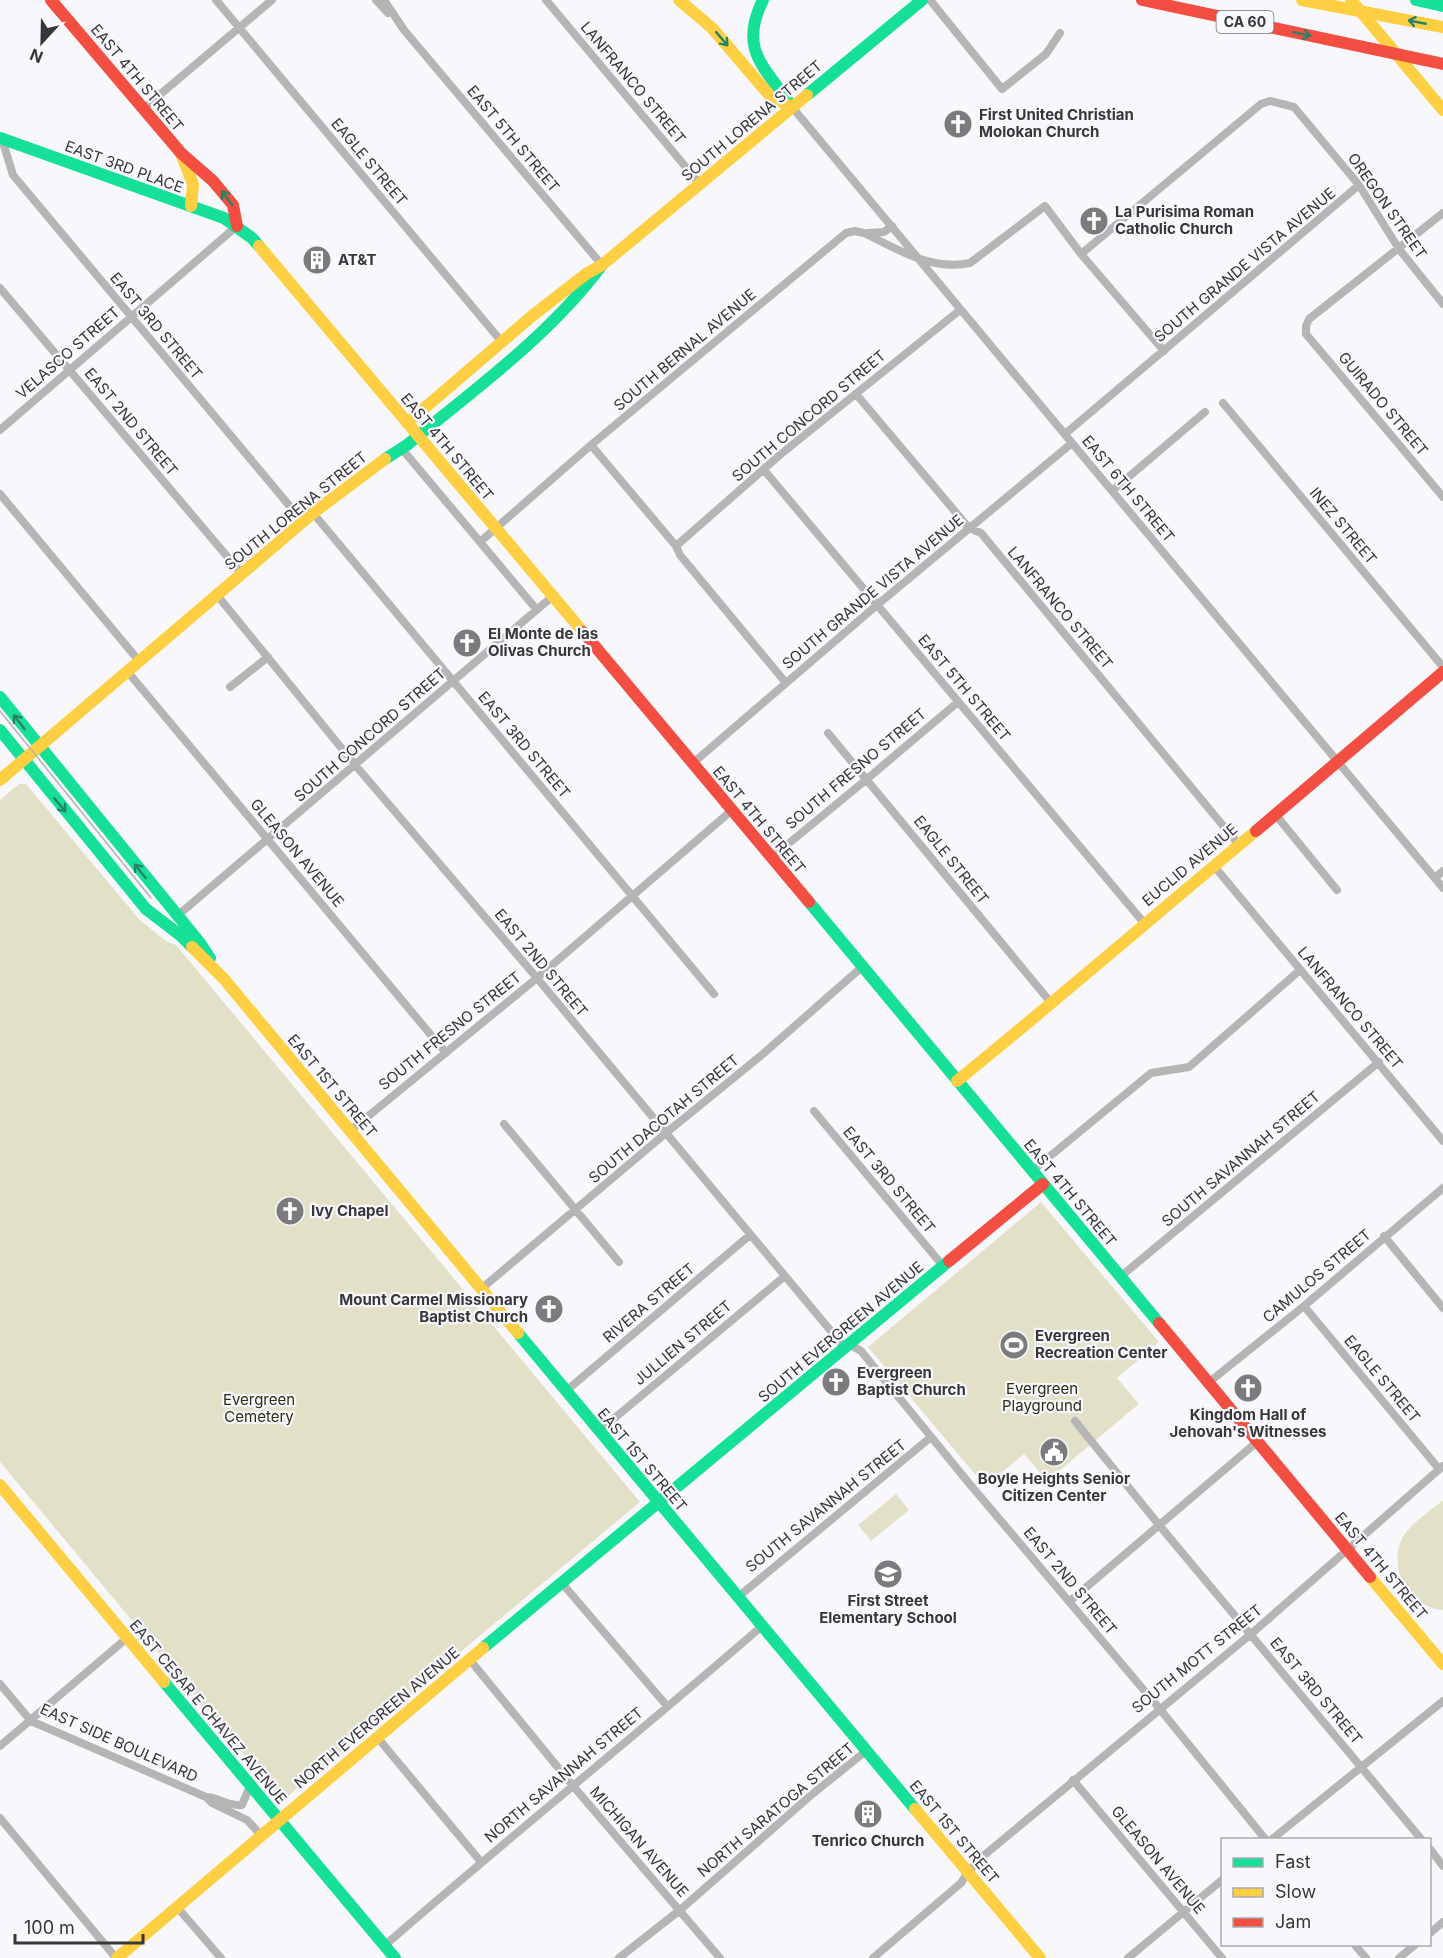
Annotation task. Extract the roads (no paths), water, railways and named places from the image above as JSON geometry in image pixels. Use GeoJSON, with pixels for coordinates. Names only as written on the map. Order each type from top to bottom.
{"type":"FeatureCollection","features":[{"type":"Feature","properties":{"kind":"main road","name":"EAST 4TH STREET"},"geometry":{"type":"LineString","coordinates":[[51,0],[181,153],[208,175],[233,205],[237,226],[252,238],[553,596],[1443,1664]]}},
{"type":"Feature","properties":{"kind":"main road"},"geometry":{"type":"LineString","coordinates":[[679,0],[712,28],[771,97],[792,107]]}},
{"type":"Feature","properties":{"kind":"main road"},"geometry":{"type":"LineString","coordinates":[[763,0],[755,13],[751,26],[752,46],[761,65],[781,88],[792,107]]}},
{"type":"Feature","properties":{"kind":"main road","name":"SOUTH LORENA STREET"},"geometry":{"type":"LineString","coordinates":[[410,427],[501,341],[586,274],[602,265],[922,0]]}},
{"type":"Feature","properties":{"kind":"main road","name":"CA 60"},"geometry":{"type":"LineString","coordinates":[[1142,0],[1443,64]]}},
{"type":"Feature","properties":{"kind":"main road"},"geometry":{"type":"LineString","coordinates":[[1302,0],[1443,27]]}},
{"type":"Feature","properties":{"kind":"main road"},"geometry":{"type":"LineString","coordinates":[[1351,0],[1443,110]]}},
{"type":"Feature","properties":{"kind":"main road"},"geometry":{"type":"LineString","coordinates":[[1416,0],[1443,6]]}},
{"type":"Feature","properties":{"kind":"main road","name":"EAST 3RD PLACE"},"geometry":{"type":"LineString","coordinates":[[1,139],[224,218],[237,226]]}},
{"type":"Feature","properties":{"kind":"main road"},"geometry":{"type":"LineString","coordinates":[[181,153],[193,184],[191,207]]}},
{"type":"Feature","properties":{"kind":"main road","name":"SOUTH LORENA STREET"},"geometry":{"type":"LineString","coordinates":[[0,780],[313,513],[372,466],[402,449],[529,344],[581,293],[602,265]]}},
{"type":"Feature","properties":{"kind":"main road","name":"EUCLID AVENUE"},"geometry":{"type":"LineString","coordinates":[[957,1081],[1052,1004],[1144,923],[1339,762],[1443,672]]}},
{"type":"Feature","properties":{"kind":"main road","name":"EAST 1ST STREET"},"geometry":{"type":"LineString","coordinates":[[0,697],[31,753],[146,909],[180,935],[224,979],[1040,1958]]}},
{"type":"Feature","properties":{"kind":"main road","name":"EAST 1ST STREET"},"geometry":{"type":"LineString","coordinates":[[0,730],[31,753],[177,916],[200,943],[224,979]]}},
{"type":"Feature","properties":{"kind":"main road","name":"SOUTH EVERGREEN AVENUE"},"geometry":{"type":"LineString","coordinates":[[659,1503],[1043,1184]]}},
{"type":"Feature","properties":{"kind":"main road","name":"EAST CESAR E CHAVEZ AVENUE"},"geometry":{"type":"LineString","coordinates":[[0,1485],[395,1958]]}},
{"type":"Feature","properties":{"kind":"main road","name":"NORTH EVERGREEN AVENUE"},"geometry":{"type":"LineString","coordinates":[[116,1958],[376,1737],[659,1503]]}},
{"type":"Feature","properties":{"kind":"street","name":"EAGLE STREET"},"geometry":{"type":"LineString","coordinates":[[216,0],[501,341]]}},
{"type":"Feature","properties":{"kind":"street"},"geometry":{"type":"LineString","coordinates":[[144,108],[272,0]]}},
{"type":"Feature","properties":{"kind":"street","name":"EAST 5TH STREET"},"geometry":{"type":"LineString","coordinates":[[376,0],[404,30],[602,265]]}},
{"type":"Feature","properties":{"kind":"street","name":"EAST 5TH STREET"},"geometry":{"type":"LineString","coordinates":[[384,0],[404,30]]}},
{"type":"Feature","properties":{"kind":"street","name":"LANFRANCO STREET"},"geometry":{"type":"LineString","coordinates":[[546,0],[700,184]]}},
{"type":"Feature","properties":{"kind":"street"},"geometry":{"type":"LineString","coordinates":[[930,0],[1002,89],[1046,54],[1060,33]]}},
{"type":"Feature","properties":{"kind":"street","name":"OREGON STREET"},"geometry":{"type":"LineString","coordinates":[[1081,254],[1261,104],[1270,101],[1294,106],[1359,185],[1399,249],[1443,304]]}},
{"type":"Feature","properties":{"kind":"street","name":"EAST 6TH STREET"},"geometry":{"type":"LineString","coordinates":[[792,107],[1443,888]]}},
{"type":"Feature","properties":{"kind":"street","name":"EAST 3RD STREET"},"geometry":{"type":"LineString","coordinates":[[1,139],[13,176],[303,522]]}},
{"type":"Feature","properties":{"kind":"street","name":"SOUTH GRANDE VISTA AVENUE"},"geometry":{"type":"LineString","coordinates":[[1065,434],[1359,185]]}},
{"type":"Feature","properties":{"kind":"street"},"geometry":{"type":"LineString","coordinates":[[864,233],[934,265],[958,266],[970,263],[1045,206],[1081,254],[1164,351]]}},
{"type":"Feature","properties":{"kind":"street"},"geometry":{"type":"LineString","coordinates":[[1399,249],[1443,213]]}},
{"type":"Feature","properties":{"kind":"street","name":"VELASCO STREET"},"geometry":{"type":"LineString","coordinates":[[0,430],[237,226]]}},
{"type":"Feature","properties":{"kind":"street","name":"SOUTH BERNAL AVENUE"},"geometry":{"type":"LineString","coordinates":[[480,542],[591,445],[846,233],[884,232],[892,226]]}},
{"type":"Feature","properties":{"kind":"street","name":"GUIRADO STREET"},"geometry":{"type":"LineString","coordinates":[[1399,249],[1309,319],[1306,334],[1443,497]]}},
{"type":"Feature","properties":{"kind":"street","name":"EAST 2ND STREET"},"geometry":{"type":"LineString","coordinates":[[0,288],[242,574]]}},
{"type":"Feature","properties":{"kind":"street","name":"SOUTH CONCORD STREET"},"geometry":{"type":"LineString","coordinates":[[676,546],[856,393],[960,310]]}},
{"type":"Feature","properties":{"kind":"street","name":"LANFRANCO STREET"},"geometry":{"type":"LineString","coordinates":[[856,393],[969,528],[981,533],[1239,845]]}},
{"type":"Feature","properties":{"kind":"street","name":"INEZ STREET"},"geometry":{"type":"LineString","coordinates":[[1223,403],[1443,667]]}},
{"type":"Feature","properties":{"kind":"street"},"geometry":{"type":"LineString","coordinates":[[1112,491],[1205,412]]}},
{"type":"Feature","properties":{"kind":"street","name":"SOUTH GRANDE VISTA AVENUE"},"geometry":{"type":"LineString","coordinates":[[693,763],[877,605],[1072,443]]}},
{"type":"Feature","properties":{"kind":"street"},"geometry":{"type":"LineString","coordinates":[[591,445],[786,683]]}},
{"type":"Feature","properties":{"kind":"street"},"geometry":{"type":"LineString","coordinates":[[402,449],[537,610]]}},
{"type":"Feature","properties":{"kind":"street","name":"EAST 5TH STREET"},"geometry":{"type":"LineString","coordinates":[[764,470],[1144,923]]}},
{"type":"Feature","properties":{"kind":"street"},"geometry":{"type":"LineString","coordinates":[[0,494],[139,661]]}},
{"type":"Feature","properties":{"kind":"street","name":"EAST 3RD STREET"},"geometry":{"type":"LineString","coordinates":[[313,513],[714,994]]}},
{"type":"Feature","properties":{"kind":"street","name":"EAST 2ND STREET"},"geometry":{"type":"LineString","coordinates":[[217,595],[356,766],[537,978],[750,1235],[847,1346],[861,1351],[1265,1838]]}},
{"type":"Feature","properties":{"kind":"street","name":"SOUTH CONCORD STREET"},"geometry":{"type":"LineString","coordinates":[[177,916],[553,596]]}},
{"type":"Feature","properties":{"kind":"street"},"geometry":{"type":"LineString","coordinates":[[230,687],[268,657]]}},
{"type":"Feature","properties":{"kind":"street","name":"GLEASON AVENUE"},"geometry":{"type":"LineString","coordinates":[[127,671],[446,1053]]}},
{"type":"Feature","properties":{"kind":"street","name":"SOUTH FRESNO STREET"},"geometry":{"type":"LineString","coordinates":[[771,858],[958,702]]}},
{"type":"Feature","properties":{"kind":"street","name":"EAGLE STREET"},"geometry":{"type":"LineString","coordinates":[[828,733],[1052,1004]]}},
{"type":"Feature","properties":{"kind":"street","name":"SOUTH FRESNO STREET"},"geometry":{"type":"LineString","coordinates":[[350,1131],[537,978],[731,811]]}},
{"type":"Feature","properties":{"kind":"street"},"geometry":{"type":"LineString","coordinates":[[1275,814],[1337,890]]}},
{"type":"Feature","properties":{"kind":"street","name":"LANFRANCO STREET"},"geometry":{"type":"LineString","coordinates":[[1215,866],[1443,1139]]}},
{"type":"Feature","properties":{"kind":"street"},"geometry":{"type":"LineString","coordinates":[[1435,878],[1443,871]]}},
{"type":"Feature","properties":{"kind":"street","name":"SOUTH DACOTAH STREET"},"geometry":{"type":"LineString","coordinates":[[481,1289],[764,1053],[862,967]]}},
{"type":"Feature","properties":{"kind":"street"},"geometry":{"type":"LineString","coordinates":[[1032,1171],[1151,1072],[1189,1067],[1300,970]]}},
{"type":"Feature","properties":{"kind":"street","name":"SOUTH SAVANNAH STREET"},"geometry":{"type":"LineString","coordinates":[[1120,1277],[1379,1062]]}},
{"type":"Feature","properties":{"kind":"street","name":"EAST 3RD STREET"},"geometry":{"type":"LineString","coordinates":[[814,1111],[943,1266]]}},
{"type":"Feature","properties":{"kind":"street"},"geometry":{"type":"LineString","coordinates":[[504,1124],[619,1262]]}},
{"type":"Feature","properties":{"kind":"street","name":"CAMULOS STREET"},"geometry":{"type":"LineString","coordinates":[[1209,1383],[1443,1188]]}},
{"type":"Feature","properties":{"kind":"street","name":"RIVERA STREET"},"geometry":{"type":"LineString","coordinates":[[566,1391],[750,1235]]}},
{"type":"Feature","properties":{"kind":"street"},"geometry":{"type":"LineString","coordinates":[[1384,1236],[1443,1308]]}},
{"type":"Feature","properties":{"kind":"street","name":"JULLIEN STREET"},"geometry":{"type":"LineString","coordinates":[[599,1431],[785,1276]]}},
{"type":"Feature","properties":{"kind":"street","name":"EAGLE STREET"},"geometry":{"type":"LineString","coordinates":[[1304,1306],[1441,1468]]}},
{"type":"Feature","properties":{"kind":"street","name":"EAST 3RD STREET"},"geometry":{"type":"LineString","coordinates":[[1075,1421],[1421,1838]]}},
{"type":"Feature","properties":{"kind":"street","name":"SOUTH SAVANNAH STREET"},"geometry":{"type":"LineString","coordinates":[[738,1597],[931,1437]]}},
{"type":"Feature","properties":{"kind":"street"},"geometry":{"type":"LineString","coordinates":[[1070,1601],[1257,1442]]}},
{"type":"Feature","properties":{"kind":"street","name":"SOUTH MOTT STREET"},"geometry":{"type":"LineString","coordinates":[[875,1957],[961,1883],[982,1857],[1251,1634],[1441,1468]]}},
{"type":"Feature","properties":{"kind":"street"},"geometry":{"type":"LineString","coordinates":[[561,1582],[667,1706]]}},
{"type":"Feature","properties":{"kind":"street","name":"NORTH SAVANNAH STREET"},"geometry":{"type":"LineString","coordinates":[[384,1946],[762,1626]]}},
{"type":"Feature","properties":{"kind":"street"},"geometry":{"type":"LineString","coordinates":[[0,1746],[127,1638]]}},
{"type":"Feature","properties":{"kind":"street","name":"MICHIGAN AVENUE"},"geometry":{"type":"LineString","coordinates":[[470,1660],[720,1958]]}},
{"type":"Feature","properties":{"kind":"street","name":"EAST SIDE BOULEVARD"},"geometry":{"type":"LineString","coordinates":[[0,1684],[31,1721],[206,1797],[212,1803],[247,1820],[261,1835]]}},
{"type":"Feature","properties":{"kind":"street"},"geometry":{"type":"LineString","coordinates":[[1272,1838],[1443,1701]]}},
{"type":"Feature","properties":{"kind":"street"},"geometry":{"type":"LineString","coordinates":[[376,1737],[481,1862]]}},
{"type":"Feature","properties":{"kind":"street","name":"NORTH SARATOGA STREET"},"geometry":{"type":"LineString","coordinates":[[619,1958],[680,1910],[810,1796],[866,1751]]}},
{"type":"Feature","properties":{"kind":"street","name":"GLEASON AVENUE"},"geometry":{"type":"LineString","coordinates":[[1073,1780],[1222,1958]]}},
{"type":"Feature","properties":{"kind":"street","name":"EAST SIDE BOULEVARD"},"geometry":{"type":"LineString","coordinates":[[206,1797],[214,1797],[237,1806],[242,1805],[250,1786]]}},
{"type":"Feature","properties":{"kind":"street"},"geometry":{"type":"LineString","coordinates":[[0,1818],[116,1958]]}},
{"type":"Feature","properties":{"kind":"street"},"geometry":{"type":"LineString","coordinates":[[1431,1850],[1443,1866]]}},
{"type":"Feature","properties":{"kind":"street"},"geometry":{"type":"LineString","coordinates":[[1128,1958],[1221,1881]]}},
{"type":"Feature","properties":{"kind":"street"},"geometry":{"type":"LineString","coordinates":[[177,1907],[220,1958]]}},
{"type":"Feature","properties":{"kind":"street"},"geometry":{"type":"LineString","coordinates":[[1431,1932],[1443,1922]]}},
{"type":"Feature","properties":{"kind":"street"},"geometry":{"type":"LineString","coordinates":[[1356,1946],[1366,1958]]}},
{"type":"Feature","properties":{"kind":"street"},"geometry":{"type":"LineString","coordinates":[[1400,1958],[1414,1946]]}},
{"type":"Feature","properties":{"kind":"tram line"},"geometry":{"type":"LineString","coordinates":[[0,711],[151,898]]}},
{"type":"Feature","properties":{"kind":"place","name":"First United Christian Molokan Church"},"geometry":{"type":"Point","coordinates":[958,124]}},
{"type":"Feature","properties":{"kind":"place","name":"La Purisima Roman Catholic Church"},"geometry":{"type":"Point","coordinates":[1094,221]}},
{"type":"Feature","properties":{"kind":"place","name":"AT&T"},"geometry":{"type":"Point","coordinates":[317,260]}},
{"type":"Feature","properties":{"kind":"place","name":"El Monte de las Olivas Church"},"geometry":{"type":"Point","coordinates":[467,643]}},
{"type":"Feature","properties":{"kind":"place","name":"Ivy Chapel"},"geometry":{"type":"Point","coordinates":[290,1211]}},
{"type":"Feature","properties":{"kind":"place","name":"Mount Carmel Missionary Baptist Church"},"geometry":{"type":"Point","coordinates":[549,1309]}},
{"type":"Feature","properties":{"kind":"place","name":"Evergreen Recreation Center"},"geometry":{"type":"Point","coordinates":[1014,1345]}},
{"type":"Feature","properties":{"kind":"place","name":"Evergreen Baptist Church"},"geometry":{"type":"Point","coordinates":[836,1382]}},
{"type":"Feature","properties":{"kind":"place","name":"Kingdom Hall of Jehovah's Witnesses"},"geometry":{"type":"Point","coordinates":[1248,1388]}},
{"type":"Feature","properties":{"kind":"place","name":"Boyle Heights Senior Citizen Center"},"geometry":{"type":"Point","coordinates":[1054,1452]}},
{"type":"Feature","properties":{"kind":"place","name":"First Street Elementary School"},"geometry":{"type":"Point","coordinates":[888,1574]}},
{"type":"Feature","properties":{"kind":"place","name":"Tenrico Church"},"geometry":{"type":"Point","coordinates":[868,1814]}},
{"type":"Feature","properties":{"kind":"park label","name":"Evergreen Playground"},"geometry":{"type":"Point","coordinates":[1042,1398]}},
{"type":"Feature","properties":{"kind":"park label","name":"Evergreen Cemetery"},"geometry":{"type":"Point","coordinates":[259,1408]}}]}
